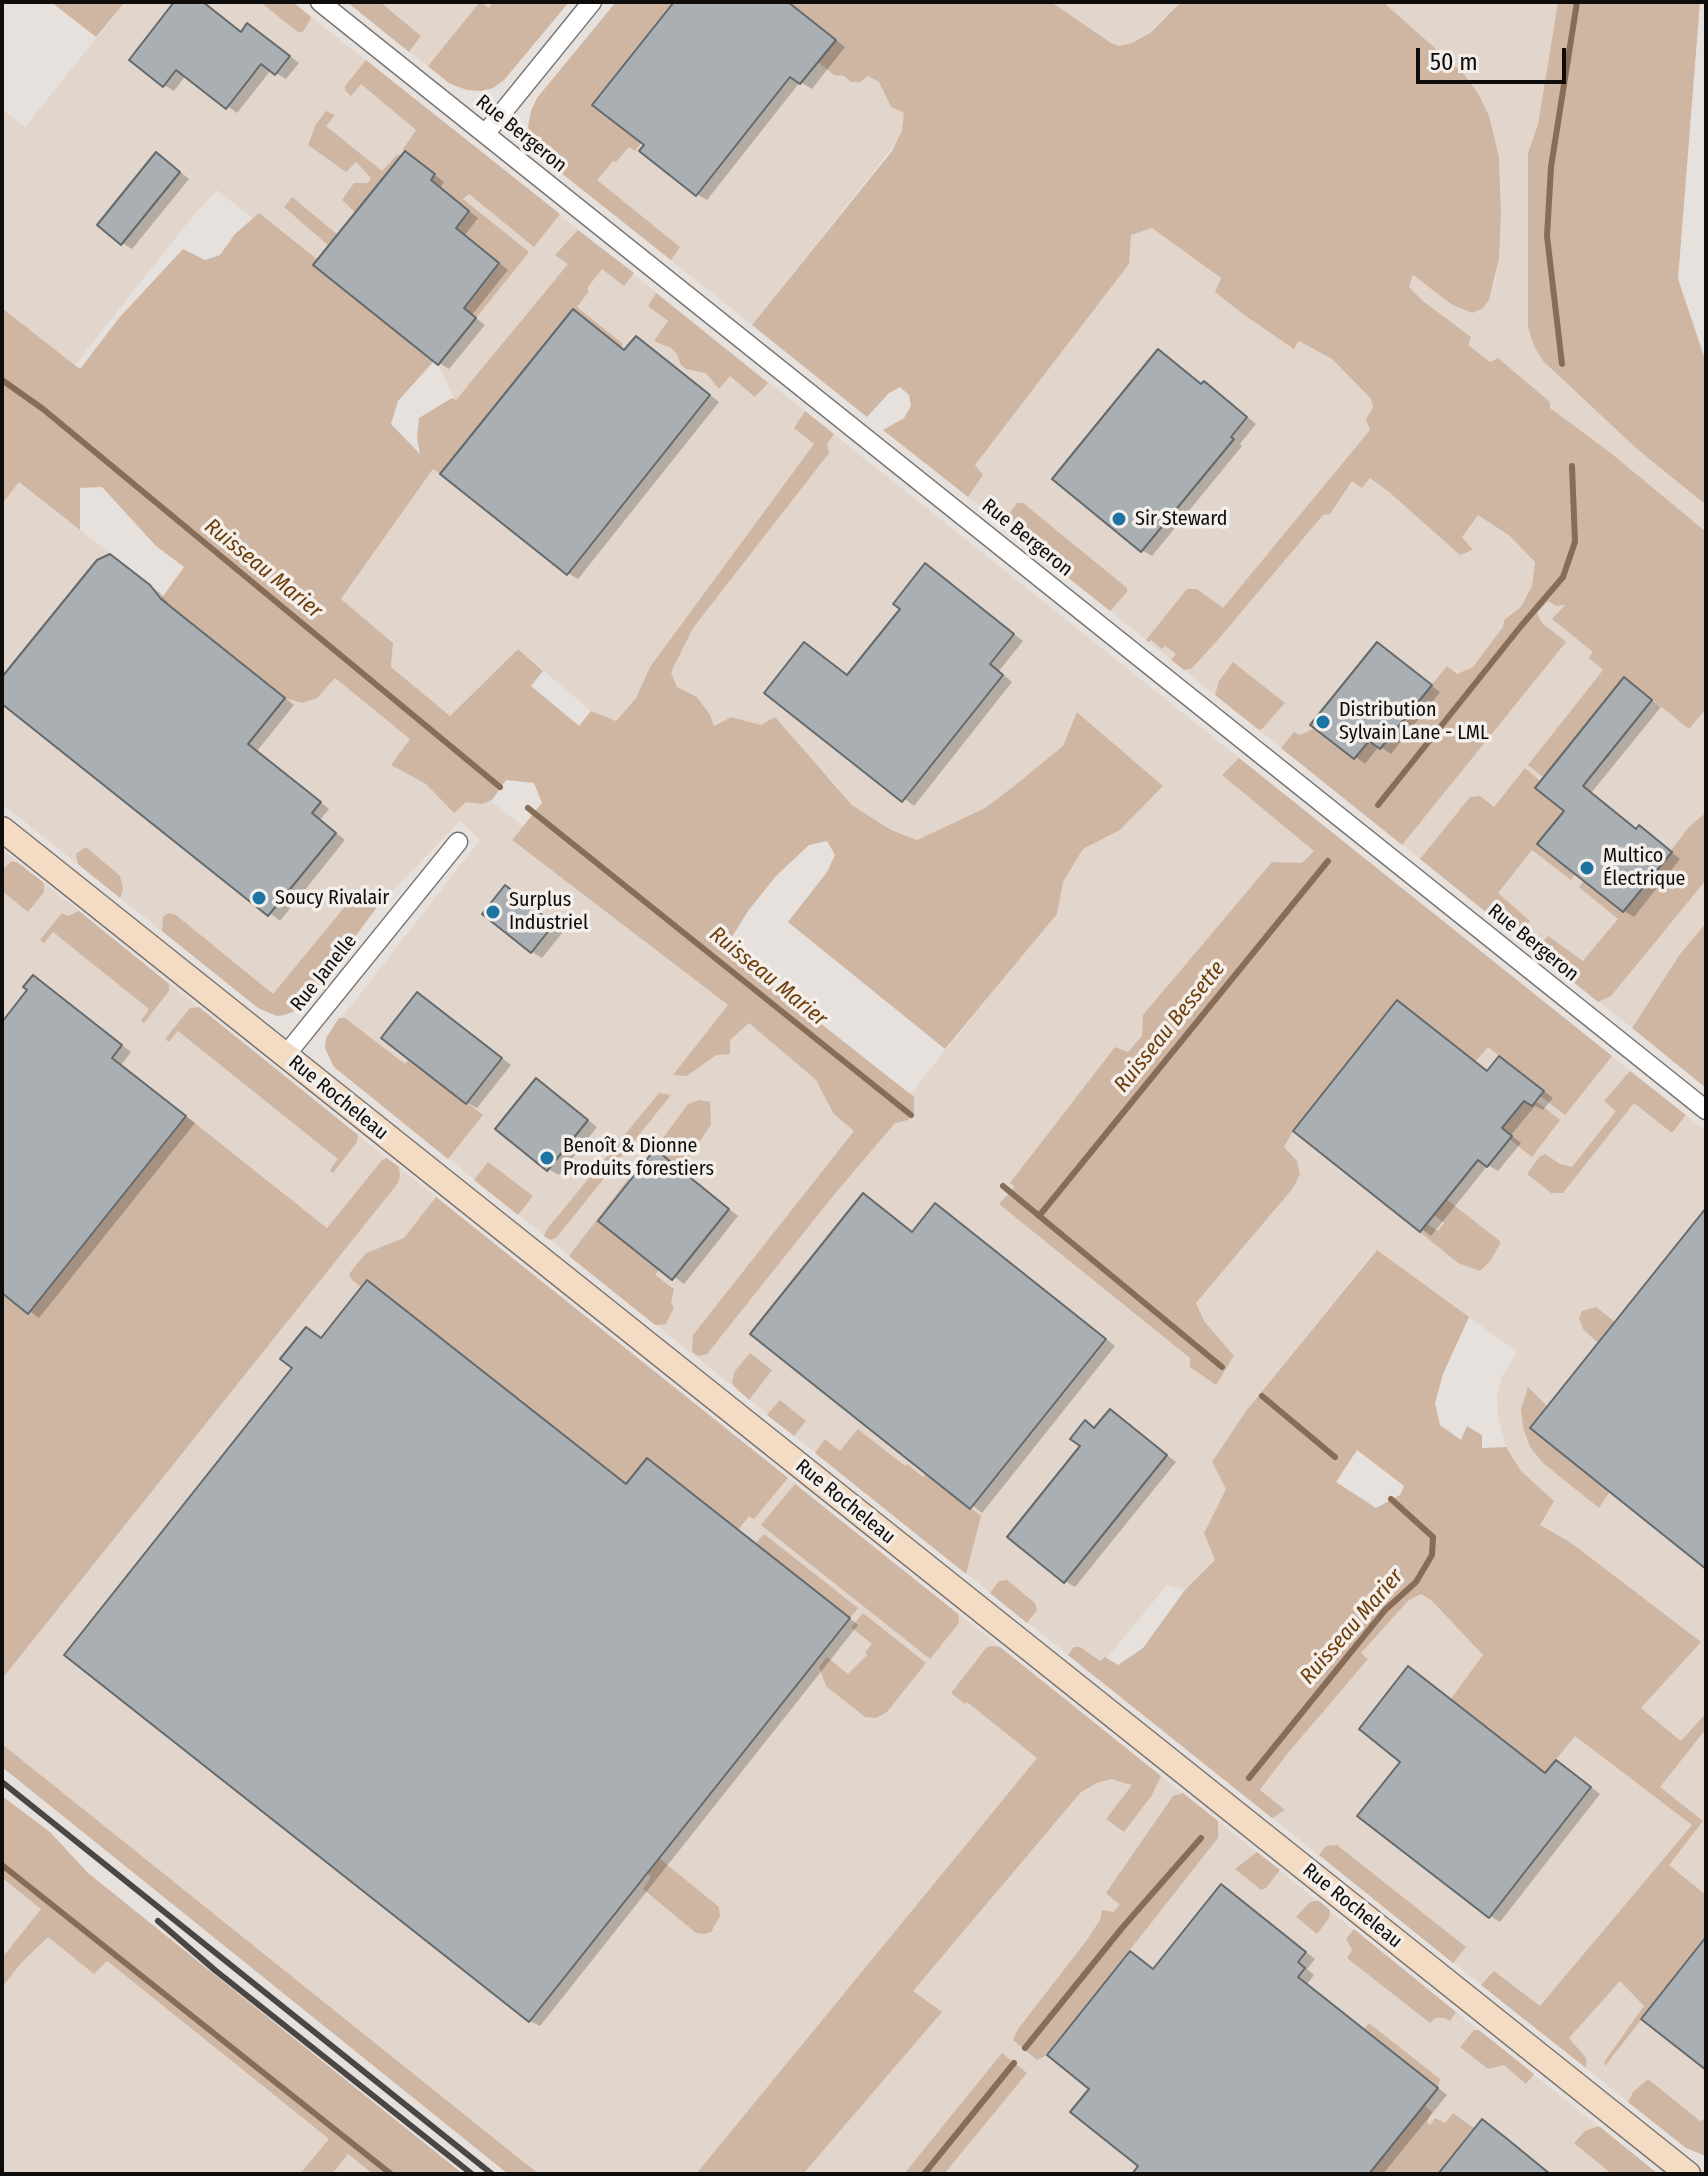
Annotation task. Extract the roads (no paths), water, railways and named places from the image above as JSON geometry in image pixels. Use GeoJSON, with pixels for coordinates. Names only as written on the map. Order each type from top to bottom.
{"type":"FeatureCollection","features":[{"type":"Feature","properties":{"kind":"street","name":"Rue Bergeron"},"geometry":{"type":"LineString","coordinates":[[320,2],[1706,1110]]}},
{"type":"Feature","properties":{"kind":"street"},"geometry":{"type":"LineString","coordinates":[[485,134],[592,2]]}},
{"type":"Feature","properties":{"kind":"street","name":"Rue Rocheleau"},"geometry":{"type":"LineString","coordinates":[[2,829],[1688,2174]]}},
{"type":"Feature","properties":{"kind":"street","name":"Rue Janelle"},"geometry":{"type":"LineString","coordinates":[[285,1056],[458,842]]}},
{"type":"Feature","properties":{"kind":"waterway","name":"Ruisseau Bessette"},"geometry":{"type":"LineString","coordinates":[[1562,364],[1547,236],[1551,167],[1577,2]]}},
{"type":"Feature","properties":{"kind":"waterway","name":"Ruisseau Marier"},"geometry":{"type":"LineString","coordinates":[[2,380],[43,409],[500,787]]}},
{"type":"Feature","properties":{"kind":"waterway","name":"Ruisseau Bessette"},"geometry":{"type":"LineString","coordinates":[[1378,805],[1563,577],[1575,542],[1572,466]]}},
{"type":"Feature","properties":{"kind":"waterway","name":"Ruisseau Marier"},"geometry":{"type":"LineString","coordinates":[[528,808],[911,1115]]}},
{"type":"Feature","properties":{"kind":"waterway","name":"Ruisseau Bessette"},"geometry":{"type":"LineString","coordinates":[[1039,1216],[1328,861]]}},
{"type":"Feature","properties":{"kind":"waterway","name":"Ruisseau Marier"},"geometry":{"type":"LineString","coordinates":[[1003,1186],[1222,1367]]}},
{"type":"Feature","properties":{"kind":"waterway","name":"Ruisseau Marier"},"geometry":{"type":"LineString","coordinates":[[1262,1396],[1335,1457]]}},
{"type":"Feature","properties":{"kind":"waterway","name":"Ruisseau Marier"},"geometry":{"type":"LineString","coordinates":[[1249,1778],[1385,1610],[1416,1582],[1432,1555],[1433,1537],[1391,1499]]}},
{"type":"Feature","properties":{"kind":"waterway","name":"Ruisseau Marier"},"geometry":{"type":"LineString","coordinates":[[1025,2048],[1122,1928],[1201,1838]]}},
{"type":"Feature","properties":{"kind":"waterway"},"geometry":{"type":"LineString","coordinates":[[2,1865],[391,2174]]}},
{"type":"Feature","properties":{"kind":"waterway","name":"Ruisseau Marier"},"geometry":{"type":"LineString","coordinates":[[924,2174],[1014,2063]]}},
{"type":"Feature","properties":{"kind":"railway"},"geometry":{"type":"LineString","coordinates":[[2,1782],[492,2174]]}},
{"type":"Feature","properties":{"kind":"railway"},"geometry":{"type":"LineString","coordinates":[[158,1921],[216,1971],[472,2174]]}},
{"type":"Feature","properties":{"kind":"place","name":"Sir Steward"},"geometry":{"type":"Point","coordinates":[1119,519]}},
{"type":"Feature","properties":{"kind":"place","name":"Distribution Sylvain Lane - LML"},"geometry":{"type":"Point","coordinates":[1323,722]}},
{"type":"Feature","properties":{"kind":"place","name":"Multico Électrique"},"geometry":{"type":"Point","coordinates":[1587,868]}},
{"type":"Feature","properties":{"kind":"place","name":"Soucy Rivalair"},"geometry":{"type":"Point","coordinates":[259,898]}},
{"type":"Feature","properties":{"kind":"place","name":"Surplus Industriel"},"geometry":{"type":"Point","coordinates":[493,912]}},
{"type":"Feature","properties":{"kind":"place","name":"Benoît & Dionne Produits forestiers"},"geometry":{"type":"Point","coordinates":[547,1158]}}]}
